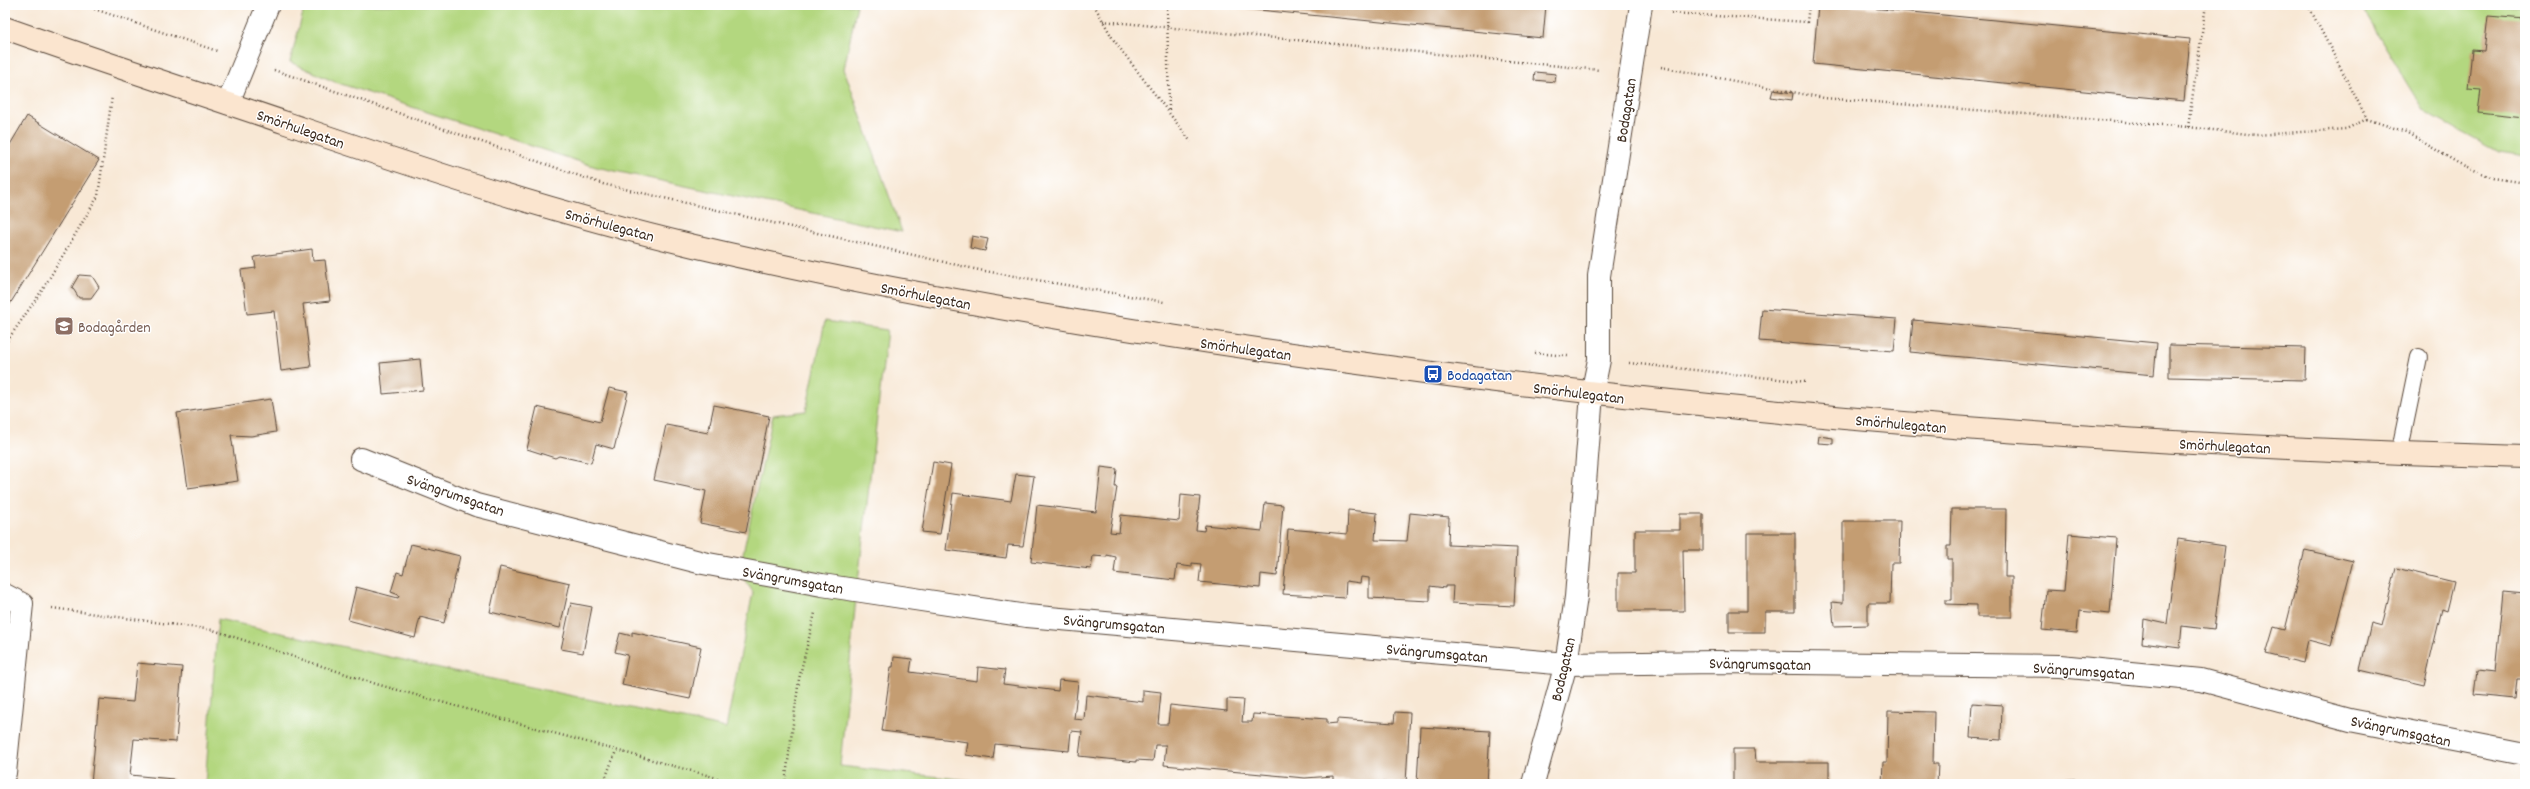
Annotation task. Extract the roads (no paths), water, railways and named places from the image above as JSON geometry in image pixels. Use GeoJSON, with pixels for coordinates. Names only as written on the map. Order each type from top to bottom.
{"type":"FeatureCollection","features":[{"type":"Feature","properties":{"kind":"street"},"geometry":{"type":"LineString","coordinates":[[228,103],[268,5]]}},
{"type":"Feature","properties":{"kind":"street","name":"Bodagatan"},"geometry":{"type":"LineString","coordinates":[[1533,784],[1566,664],[1576,597],[1592,394],[1599,360],[1599,276],[1641,8]]}},
{"type":"Feature","properties":{"kind":"street","name":"Smörhulegatan"},"geometry":{"type":"LineString","coordinates":[[5,28],[116,67],[228,103],[467,184],[691,245],[846,279],[1121,330],[1434,374],[1592,394],[1833,418],[2144,442],[2399,454],[2525,457]]}},
{"type":"Feature","properties":{"kind":"street","name":"Svängrumsgatan"},"geometry":{"type":"LineString","coordinates":[[361,459],[476,505],[703,563],[822,585],[1027,616],[1566,664],[1718,662],[2060,666],[2201,680],[2350,720],[2525,754]]}},
{"type":"Feature","properties":{"kind":"street"},"geometry":{"type":"LineString","coordinates":[[5,773],[14,599]]}},
{"type":"Feature","properties":{"kind":"lane"},"geometry":{"type":"LineString","coordinates":[[2399,454],[2419,357]]}},
{"type":"Feature","properties":{"kind":"place","name":"Bodagården"},"geometry":{"type":"Point","coordinates":[64,326]}},
{"type":"Feature","properties":{"kind":"place","name":"Bodagatan"},"geometry":{"type":"Point","coordinates":[1433,374]}}]}
